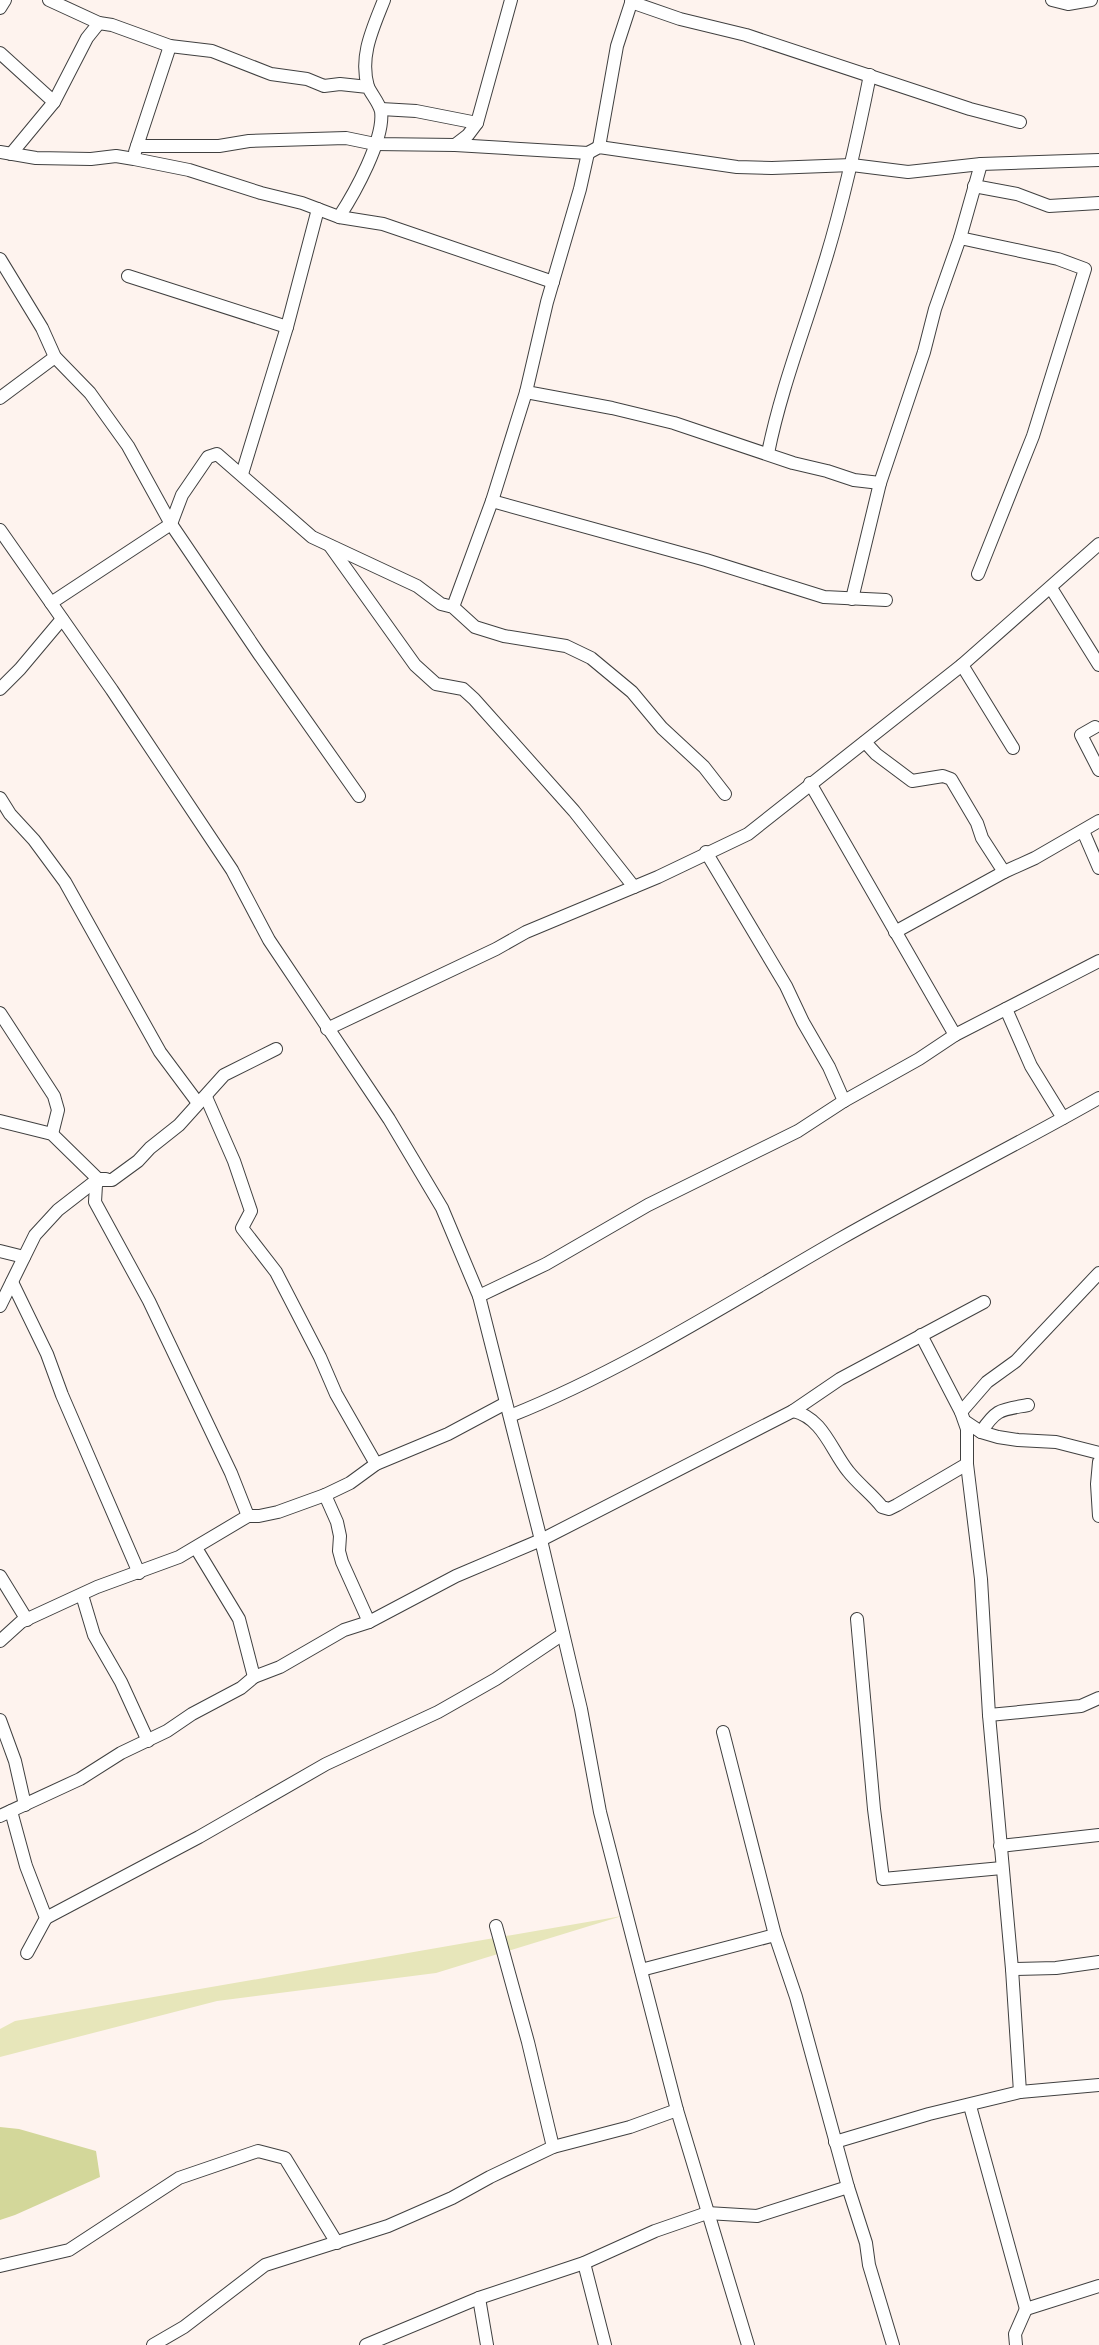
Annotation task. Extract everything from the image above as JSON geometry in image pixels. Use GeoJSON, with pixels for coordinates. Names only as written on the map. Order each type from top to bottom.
{"type":"FeatureCollection","features":[{"type":"Feature","properties":{"kind":"street"},"geometry":{"type":"LineString","coordinates":[[0,8],[5,0]]}},
{"type":"Feature","properties":{"kind":"street"},"geometry":{"type":"LineString","coordinates":[[49,0],[99,23],[112,25],[170,46],[212,51],[271,74],[307,79],[324,86],[340,84],[368,87]]}},
{"type":"Feature","properties":{"kind":"street"},"geometry":{"type":"LineString","coordinates":[[339,217],[359,183],[375,144],[381,120],[381,109],[368,87],[364,62],[384,0]]}},
{"type":"Feature","properties":{"kind":"street"},"geometry":{"type":"LineString","coordinates":[[455,145],[468,135],[477,123],[511,0]]}},
{"type":"Feature","properties":{"kind":"street"},"geometry":{"type":"LineString","coordinates":[[1052,0],[1068,4],[1091,0]]}},
{"type":"Feature","properties":{"kind":"street"},"geometry":{"type":"LineString","coordinates":[[453,607],[492,501],[526,392],[552,282],[594,150],[617,46],[632,1],[680,19],[746,35],[970,109],[1020,122]]}},
{"type":"Feature","properties":{"kind":"street"},"geometry":{"type":"LineString","coordinates":[[5,153],[54,102],[87,38],[99,23]]}},
{"type":"Feature","properties":{"kind":"street"},"geometry":{"type":"LineString","coordinates":[[135,153],[170,46]]}},
{"type":"Feature","properties":{"kind":"street"},"geometry":{"type":"LineString","coordinates":[[0,53],[54,102]]}},
{"type":"Feature","properties":{"kind":"street"},"geometry":{"type":"LineString","coordinates":[[768,453],[778,407],[824,266],[852,165],[870,75]]}},
{"type":"Feature","properties":{"kind":"street"},"geometry":{"type":"LineString","coordinates":[[381,109],[416,111],[477,123]]}},
{"type":"Feature","properties":{"kind":"street"},"geometry":{"type":"LineString","coordinates":[[5,153],[36,158],[91,159],[249,141],[346,138],[375,144],[594,150],[737,167],[852,165],[908,172],[981,164],[1099,160]]}},
{"type":"Feature","properties":{"kind":"street"},"geometry":{"type":"LineString","coordinates":[[135,153],[339,217],[383,224],[552,282]]}},
{"type":"Feature","properties":{"kind":"street"},"geometry":{"type":"LineString","coordinates":[[852,598],[880,482],[924,352],[981,164]]}},
{"type":"Feature","properties":{"kind":"street"},"geometry":{"type":"LineString","coordinates":[[974,186],[1017,194],[1049,206],[1099,203]]}},
{"type":"Feature","properties":{"kind":"street"},"geometry":{"type":"LineString","coordinates":[[242,474],[287,327],[317,209]]}},
{"type":"Feature","properties":{"kind":"street"},"geometry":{"type":"LineString","coordinates":[[960,238],[1058,259],[1085,269],[1033,436],[978,574]]}},
{"type":"Feature","properties":{"kind":"street"},"geometry":{"type":"LineString","coordinates":[[0,259],[42,327],[54,358],[90,393],[128,446],[171,524],[258,654],[359,796]]}},
{"type":"Feature","properties":{"kind":"street"},"geometry":{"type":"LineString","coordinates":[[128,276],[287,327]]}},
{"type":"Feature","properties":{"kind":"street"},"geometry":{"type":"LineString","coordinates":[[0,398],[54,358]]}},
{"type":"Feature","properties":{"kind":"street"},"geometry":{"type":"LineString","coordinates":[[526,392],[674,422],[793,463],[854,480],[880,482]]}},
{"type":"Feature","properties":{"kind":"street"},"geometry":{"type":"LineString","coordinates":[[51,603],[171,524],[182,495],[208,457],[217,454],[312,537],[417,586],[440,604],[453,607],[475,628],[504,636],[566,646],[591,658],[632,692],[662,728],[704,767],[725,794]]}},
{"type":"Feature","properties":{"kind":"street"},"geometry":{"type":"LineString","coordinates":[[492,501],[706,560],[824,597],[886,600]]}},
{"type":"Feature","properties":{"kind":"street"},"geometry":{"type":"LineString","coordinates":[[0,530],[112,690],[232,870],[269,940],[389,1119],[442,1208],[479,1296],[581,1709],[600,1812],[677,2110],[748,2345]]}},
{"type":"Feature","properties":{"kind":"street"},"geometry":{"type":"LineString","coordinates":[[327,1029],[496,949],[526,932],[634,887],[748,834],[962,665],[1099,544]]}},
{"type":"Feature","properties":{"kind":"street"},"geometry":{"type":"LineString","coordinates":[[330,546],[415,665],[436,684],[463,689],[474,699],[574,811],[634,887]]}},
{"type":"Feature","properties":{"kind":"street"},"geometry":{"type":"LineString","coordinates":[[1051,588],[1099,665]]}},
{"type":"Feature","properties":{"kind":"street"},"geometry":{"type":"LineString","coordinates":[[0,689],[61,619]]}},
{"type":"Feature","properties":{"kind":"street"},"geometry":{"type":"LineString","coordinates":[[962,665],[1013,748]]}},
{"type":"Feature","properties":{"kind":"street"},"geometry":{"type":"LineString","coordinates":[[1095,727],[1081,735],[1099,770]]}},
{"type":"Feature","properties":{"kind":"street"},"geometry":{"type":"LineString","coordinates":[[864,742],[912,780],[943,776],[951,779],[982,838],[1004,872]]}},
{"type":"Feature","properties":{"kind":"street"},"geometry":{"type":"LineString","coordinates":[[810,783],[955,1035]]}},
{"type":"Feature","properties":{"kind":"street"},"geometry":{"type":"LineString","coordinates":[[0,799],[65,882],[160,1052],[202,1100],[234,1161],[251,1211],[242,1228],[276,1272],[320,1356],[336,1394],[376,1464]]}},
{"type":"Feature","properties":{"kind":"street"},"geometry":{"type":"LineString","coordinates":[[895,932],[1099,821]]}},
{"type":"Feature","properties":{"kind":"street"},"geometry":{"type":"LineString","coordinates":[[1083,831],[1099,867]]}},
{"type":"Feature","properties":{"kind":"street"},"geometry":{"type":"LineString","coordinates":[[706,852],[786,986],[844,1101]]}},
{"type":"Feature","properties":{"kind":"street"},"geometry":{"type":"LineString","coordinates":[[479,1296],[546,1264],[648,1205],[798,1131],[955,1035],[1099,961]]}},
{"type":"Feature","properties":{"kind":"street"},"geometry":{"type":"LineString","coordinates":[[1006,1009],[1031,1066],[1063,1118]]}},
{"type":"Feature","properties":{"kind":"street"},"geometry":{"type":"LineString","coordinates":[[0,1013],[54,1096],[58,1110],[52,1134]]}},
{"type":"Feature","properties":{"kind":"street"},"geometry":{"type":"LineString","coordinates":[[248,1516],[231,1473],[149,1301],[95,1202],[96,1185],[100,1180],[112,1180],[138,1161],[150,1147],[179,1125],[224,1075],[276,1049]]}},
{"type":"Feature","properties":{"kind":"street"},"geometry":{"type":"LineString","coordinates":[[0,1641],[21,1622],[110,1581],[179,1558],[248,1516],[278,1512],[325,1494],[350,1483],[376,1464],[508,1410],[557,1397],[687,1328],[917,1195],[1099,1098]]}},
{"type":"Feature","properties":{"kind":"street"},"geometry":{"type":"LineString","coordinates":[[0,1121],[52,1134],[98,1179],[112,1180]]}},
{"type":"Feature","properties":{"kind":"street"},"geometry":{"type":"LineString","coordinates":[[0,1306],[35,1235],[48,1219],[98,1179]]}},
{"type":"Feature","properties":{"kind":"street"},"geometry":{"type":"LineString","coordinates":[[0,1251],[24,1257]]}},
{"type":"Feature","properties":{"kind":"street"},"geometry":{"type":"LineString","coordinates":[[1020,2092],[1012,1969],[989,1715],[981,1579],[964,1417],[988,1382],[1016,1361],[1099,1273]]}},
{"type":"Feature","properties":{"kind":"street"},"geometry":{"type":"LineString","coordinates":[[12,1282],[47,1354],[139,1573]]}},
{"type":"Feature","properties":{"kind":"street"},"geometry":{"type":"LineString","coordinates":[[46,1918],[5,1814],[80,1779],[121,1753],[178,1725],[192,1714],[241,1688],[254,1677],[280,1667],[344,1630],[369,1622],[466,1572],[541,1541],[793,1411],[840,1379],[984,1301]]}},
{"type":"Feature","properties":{"kind":"street"},"geometry":{"type":"LineString","coordinates":[[921,1335],[964,1417],[981,1432],[1017,1440],[1056,1442],[1099,1453]]}},
{"type":"Feature","properties":{"kind":"street"},"geometry":{"type":"LineString","coordinates":[[981,1432],[993,1414],[1028,1405]]}},
{"type":"Feature","properties":{"kind":"street"},"geometry":{"type":"LineString","coordinates":[[793,1411],[800,1413],[825,1434],[848,1471],[888,1509],[967,1465]]}},
{"type":"Feature","properties":{"kind":"street"},"geometry":{"type":"LineString","coordinates":[[1099,1462],[1099,1516]]}},
{"type":"Feature","properties":{"kind":"street"},"geometry":{"type":"LineString","coordinates":[[325,1494],[337,1522],[342,1562],[369,1622]]}},
{"type":"Feature","properties":{"kind":"street"},"geometry":{"type":"LineString","coordinates":[[196,1548],[239,1619],[254,1677]]}},
{"type":"Feature","properties":{"kind":"street"},"geometry":{"type":"LineString","coordinates":[[0,1576],[27,1620]]}},
{"type":"Feature","properties":{"kind":"street"},"geometry":{"type":"LineString","coordinates":[[82,1595],[94,1635],[121,1682],[148,1741]]}},
{"type":"Feature","properties":{"kind":"street"},"geometry":{"type":"LineString","coordinates":[[858,1619],[883,1880],[1002,1868]]}},
{"type":"Feature","properties":{"kind":"street"},"geometry":{"type":"LineString","coordinates":[[27,1953],[46,1918],[199,1837],[326,1764],[438,1712],[496,1679],[563,1634]]}},
{"type":"Feature","properties":{"kind":"street"},"geometry":{"type":"LineString","coordinates":[[989,1715],[1081,1706],[1099,1699]]}},
{"type":"Feature","properties":{"kind":"street"},"geometry":{"type":"LineString","coordinates":[[0,1720],[15,1761],[25,1805]]}},
{"type":"Feature","properties":{"kind":"street"},"geometry":{"type":"LineString","coordinates":[[723,1732],[775,1935],[796,1997],[893,2345]]}},
{"type":"Feature","properties":{"kind":"street"},"geometry":{"type":"LineString","coordinates":[[1000,1846],[1099,1835]]}},
{"type":"Feature","properties":{"kind":"street"},"geometry":{"type":"LineString","coordinates":[[496,1926],[553,2147]]}},
{"type":"Feature","properties":{"kind":"street"},"geometry":{"type":"LineString","coordinates":[[641,1970],[775,1935]]}},
{"type":"Feature","properties":{"kind":"street"},"geometry":{"type":"LineString","coordinates":[[1012,1969],[1056,1968],[1099,1962]]}},
{"type":"Feature","properties":{"kind":"street"},"geometry":{"type":"LineString","coordinates":[[835,2142],[1020,2092],[1099,2085]]}},
{"type":"Feature","properties":{"kind":"street"},"geometry":{"type":"LineString","coordinates":[[970,2106],[1026,2309],[1016,2333],[1016,2345]]}},
{"type":"Feature","properties":{"kind":"street"},"geometry":{"type":"LineString","coordinates":[[153,2345],[184,2327],[265,2266],[388,2226],[452,2198],[553,2147],[630,2127],[677,2110]]}},
{"type":"Feature","properties":{"kind":"street"},"geometry":{"type":"LineString","coordinates":[[0,2266],[69,2250],[179,2178],[258,2151],[285,2158],[337,2243]]}},
{"type":"Feature","properties":{"kind":"street"},"geometry":{"type":"LineString","coordinates":[[366,2345],[479,2298],[584,2263],[655,2231],[707,2213],[757,2216],[848,2187]]}},
{"type":"Feature","properties":{"kind":"street"},"geometry":{"type":"LineString","coordinates":[[584,2263],[605,2345]]}},
{"type":"Feature","properties":{"kind":"street"},"geometry":{"type":"LineString","coordinates":[[1026,2309],[1099,2286]]}},
{"type":"Feature","properties":{"kind":"street"},"geometry":{"type":"LineString","coordinates":[[479,2298],[487,2345]]}},
{"type":"Feature","properties":{"kind":"green space"},"geometry":{"type":"Polygon","coordinates":[[[622,1916],[436,1973],[217,2001],[0,2057],[0,2029],[15,2021],[622,1916]]]}},
{"type":"Feature","properties":{"kind":"green space"},"geometry":{"type":"Polygon","coordinates":[[[0,2127],[19,2129],[96,2151],[100,2177],[0,2220],[0,2127]]]}}]}
